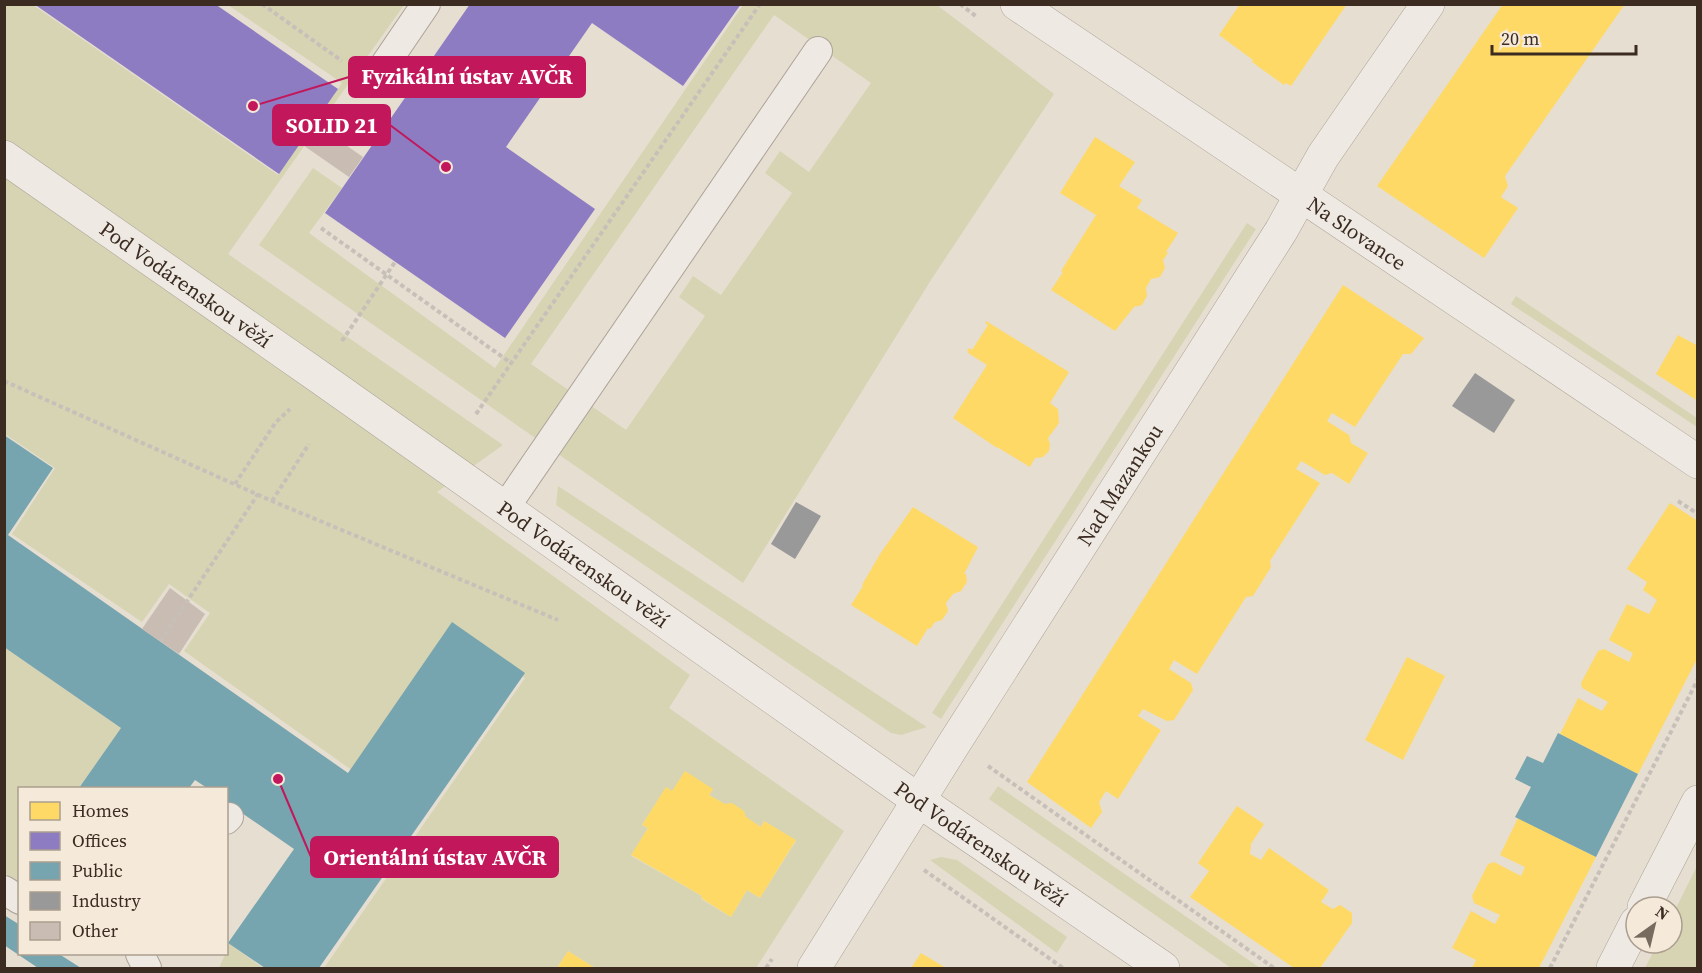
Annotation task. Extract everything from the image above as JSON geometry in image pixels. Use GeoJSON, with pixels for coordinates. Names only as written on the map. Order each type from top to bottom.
{"type":"FeatureCollection","features":[{"type":"Feature","properties":{"kind":"street","name":"Na Slovance"},"geometry":{"type":"LineString","coordinates":[[1017,4],[1698,462]]}},
{"type":"Feature","properties":{"kind":"street","name":"Nad Mazankou"},"geometry":{"type":"LineString","coordinates":[[814,969],[918,800],[1274,241],[1323,156],[1428,4]]}},
{"type":"Feature","properties":{"kind":"street","name":"Pod Vodárenskou věží"},"geometry":{"type":"LineString","coordinates":[[4,157],[918,800],[1163,969]]}},
{"type":"Feature","properties":{"kind":"street"},"geometry":{"type":"LineString","coordinates":[[1650,895],[1698,802]]}},
{"type":"Feature","properties":{"kind":"street"},"geometry":{"type":"LineString","coordinates":[[1613,969],[1624,947]]}},
{"type":"Feature","properties":{"kind":"lane"},"geometry":{"type":"LineString","coordinates":[[379,73],[426,4]]}},
{"type":"Feature","properties":{"kind":"lane"},"geometry":{"type":"LineString","coordinates":[[505,508],[818,51]]}},
{"type":"Feature","properties":{"kind":"lane"},"geometry":{"type":"LineString","coordinates":[[4,890],[18,899]]}},
{"type":"Feature","properties":{"kind":"lane"},"geometry":{"type":"LineString","coordinates":[[140,955],[147,969]]}},
{"type":"Feature","properties":{"kind":"path"},"geometry":{"type":"LineString","coordinates":[[262,4],[343,62]]}},
{"type":"Feature","properties":{"kind":"path"},"geometry":{"type":"LineString","coordinates":[[476,414],[760,4]]}},
{"type":"Feature","properties":{"kind":"path"},"geometry":{"type":"LineString","coordinates":[[960,4],[980,19]]}},
{"type":"Feature","properties":{"kind":"path"},"geometry":{"type":"LineString","coordinates":[[321,228],[511,363]]}},
{"type":"Feature","properties":{"kind":"path"},"geometry":{"type":"LineString","coordinates":[[338,346],[395,262]]}},
{"type":"Feature","properties":{"kind":"path"},"geometry":{"type":"LineString","coordinates":[[4,381],[272,501],[558,620]]}},
{"type":"Feature","properties":{"kind":"path"},"geometry":{"type":"LineString","coordinates":[[235,484],[276,422],[297,402]]}},
{"type":"Feature","properties":{"kind":"path"},"geometry":{"type":"LineString","coordinates":[[272,501],[309,444]]}},
{"type":"Feature","properties":{"kind":"path"},"geometry":{"type":"LineString","coordinates":[[161,641],[258,494]]}},
{"type":"Feature","properties":{"kind":"path"},"geometry":{"type":"LineString","coordinates":[[1678,501],[1698,514]]}},
{"type":"Feature","properties":{"kind":"path"},"geometry":{"type":"LineString","coordinates":[[1550,969],[1698,679]]}},
{"type":"Feature","properties":{"kind":"path"},"geometry":{"type":"LineString","coordinates":[[984,763],[1274,969]]}},
{"type":"Feature","properties":{"kind":"path"},"geometry":{"type":"LineString","coordinates":[[920,868],[1063,969]]}},
{"type":"Feature","properties":{"kind":"shaded area"},"geometry":{"type":"Polygon","coordinates":[[[4,5],[33,5],[278,175],[342,83],[228,5],[404,5],[228,254],[503,445],[437,492],[690,675],[669,708],[844,831],[756,968],[595,968],[568,951],[557,968],[324,968],[525,678],[453,630],[353,771],[184,651],[210,613],[169,584],[142,622],[12,534],[55,468],[5,434],[4,5]],[[666,788],[642,825],[648,828],[631,856],[702,896],[701,899],[731,917],[747,890],[760,898],[796,841],[764,821],[761,827],[709,795],[713,789],[672,791],[666,788]]]}},
{"type":"Feature","properties":{"kind":"shaded area"},"geometry":{"type":"Polygon","coordinates":[[[743,5],[937,5],[1054,94],[931,280],[743,583],[259,245],[313,168],[342,188],[309,233],[495,368],[743,5]],[[774,15],[531,364],[626,430],[705,316],[679,297],[693,276],[721,295],[792,193],[765,173],[780,151],[809,172],[871,83],[774,15]]]}},
{"type":"Feature","properties":{"kind":"shaded area"},"geometry":{"type":"Polygon","coordinates":[[[1247,223],[1256,229],[941,719],[932,713],[1247,223]]]}},
{"type":"Feature","properties":{"kind":"shaded area"},"geometry":{"type":"Polygon","coordinates":[[[1516,296],[1697,418],[1697,427],[1511,304],[1516,296]]]}},
{"type":"Feature","properties":{"kind":"shaded area"},"geometry":{"type":"Polygon","coordinates":[[[558,486],[927,727],[901,735],[891,733],[556,505],[558,486]]]}},
{"type":"Feature","properties":{"kind":"shaded area"},"geometry":{"type":"Polygon","coordinates":[[[4,647],[121,728],[80,787],[18,787],[18,883],[5,873],[4,647]]]}},
{"type":"Feature","properties":{"kind":"shaded area"},"geometry":{"type":"Polygon","coordinates":[[[998,786],[1260,968],[1231,968],[989,799],[998,786]]]}},
{"type":"Feature","properties":{"kind":"shaded area"},"geometry":{"type":"Polygon","coordinates":[[[941,857],[957,860],[1067,937],[1057,953],[930,860],[941,857]]]}},
{"type":"Feature","properties":{"kind":"shaded area"},"geometry":{"type":"Polygon","coordinates":[[[1697,866],[1697,968],[1645,968],[1652,955],[1684,955],[1682,895],[1697,866]]]}},
{"type":"Feature","properties":{"kind":"shaded area"},"geometry":{"type":"Polygon","coordinates":[[[228,943],[263,968],[219,968],[225,955],[228,955],[228,943]]]}},
{"type":"Feature","properties":{"kind":"building: Homes"},"geometry":{"type":"Polygon","coordinates":[[[1240,4],[1347,4],[1291,86],[1286,83],[1284,85],[1219,35],[1240,4]]]}},
{"type":"Feature","properties":{"kind":"building: Homes"},"geometry":{"type":"Polygon","coordinates":[[[1503,4],[1625,4],[1505,176],[1508,186],[1501,197],[1518,208],[1484,258],[1377,186],[1503,4]]]}},
{"type":"Feature","properties":{"kind":"building: Homes"},"geometry":{"type":"Polygon","coordinates":[[[1095,137],[1135,162],[1119,186],[1142,200],[1137,208],[1178,233],[1166,252],[1168,253],[1163,260],[1165,268],[1160,277],[1151,279],[1146,288],[1147,296],[1142,305],[1134,307],[1115,331],[1051,290],[1096,215],[1060,193],[1095,137]]]}},
{"type":"Feature","properties":{"kind":"building: Homes"},"geometry":{"type":"Polygon","coordinates":[[[1343,285],[1424,338],[1411,354],[1403,354],[1355,427],[1332,413],[1327,421],[1349,435],[1351,443],[1368,453],[1349,484],[1332,473],[1325,475],[1301,461],[1296,469],[1320,483],[1270,561],[1271,567],[1253,596],[1246,597],[1197,674],[1174,660],[1169,669],[1191,683],[1193,690],[1174,720],[1167,721],[1143,709],[1138,716],[1161,730],[1118,799],[1106,791],[1099,802],[1102,812],[1091,828],[1027,782],[1343,285]]]}},
{"type":"Feature","properties":{"kind":"building: Homes"},"geometry":{"type":"Polygon","coordinates":[[[986,321],[1069,372],[1050,403],[1058,409],[1059,423],[1048,438],[1049,451],[1043,457],[1035,458],[1030,467],[953,418],[987,365],[967,351],[969,348],[972,350],[988,325],[986,321]]]}},
{"type":"Feature","properties":{"kind":"building: Homes"},"geometry":{"type":"Polygon","coordinates":[[[1678,335],[1698,346],[1698,401],[1656,374],[1678,335]]]}},
{"type":"Feature","properties":{"kind":"building: Homes"},"geometry":{"type":"Polygon","coordinates":[[[1670,503],[1698,521],[1698,657],[1638,774],[1560,734],[1578,698],[1602,711],[1608,702],[1582,688],[1581,683],[1598,651],[1604,649],[1629,662],[1633,653],[1609,640],[1627,604],[1649,614],[1657,600],[1643,590],[1647,582],[1627,569],[1670,503]]]}},
{"type":"Feature","properties":{"kind":"building: Homes"},"geometry":{"type":"Polygon","coordinates":[[[913,507],[978,547],[964,574],[966,574],[967,582],[961,591],[953,594],[946,603],[948,611],[942,620],[935,622],[930,629],[928,628],[917,646],[851,605],[880,554],[913,507]]]}},
{"type":"Feature","properties":{"kind":"building: Homes"},"geometry":{"type":"Polygon","coordinates":[[[1407,657],[1445,676],[1403,760],[1365,740],[1407,657]]]}},
{"type":"Feature","properties":{"kind":"building: Homes"},"geometry":{"type":"Polygon","coordinates":[[[685,771],[713,789],[709,795],[725,804],[732,803],[744,811],[746,817],[761,827],[764,821],[796,840],[760,898],[747,890],[731,917],[701,898],[702,896],[631,855],[648,828],[642,825],[666,787],[672,791],[685,771]]]}},
{"type":"Feature","properties":{"kind":"building: Homes"},"geometry":{"type":"Polygon","coordinates":[[[1237,806],[1264,824],[1251,844],[1250,854],[1261,860],[1269,848],[1329,890],[1321,902],[1333,909],[1340,905],[1352,913],[1352,923],[1320,968],[1294,968],[1190,897],[1209,871],[1198,863],[1237,806]]]}},
{"type":"Feature","properties":{"kind":"building: Homes"},"geometry":{"type":"Polygon","coordinates":[[[1518,818],[1596,857],[1539,968],[1472,968],[1476,960],[1452,948],[1471,911],[1495,924],[1500,915],[1474,903],[1472,896],[1488,864],[1494,862],[1521,876],[1525,867],[1500,855],[1518,818]]]}},
{"type":"Feature","properties":{"kind":"building: Homes"},"geometry":{"type":"Polygon","coordinates":[[[568,951],[595,968],[557,968],[568,951]]]}},
{"type":"Feature","properties":{"kind":"building: Homes"},"geometry":{"type":"Polygon","coordinates":[[[921,953],[946,968],[911,968],[921,953]]]}},
{"type":"Feature","properties":{"kind":"building: Offices"},"geometry":{"type":"Polygon","coordinates":[[[34,4],[215,4],[338,89],[279,174],[34,4]]]}},
{"type":"Feature","properties":{"kind":"building: Offices"},"geometry":{"type":"Polygon","coordinates":[[[470,4],[741,4],[683,86],[592,23],[506,147],[595,209],[505,338],[325,213],[470,4]]]}},
{"type":"Feature","properties":{"kind":"building: Public"},"geometry":{"type":"Polygon","coordinates":[[[4,435],[53,468],[8,535],[348,773],[452,622],[525,673],[319,968],[265,968],[228,943],[294,849],[228,803],[228,787],[206,787],[195,780],[190,787],[80,787],[121,728],[4,647],[4,435]]]}},
{"type":"Feature","properties":{"kind":"building: Public"},"geometry":{"type":"Polygon","coordinates":[[[1558,733],[1638,774],[1596,857],[1515,817],[1531,787],[1515,779],[1527,756],[1543,763],[1558,733]]]}},
{"type":"Feature","properties":{"kind":"building: Public"},"geometry":{"type":"Polygon","coordinates":[[[4,915],[18,924],[18,954],[4,945],[4,915]]]}},
{"type":"Feature","properties":{"kind":"building: Public"},"geometry":{"type":"Polygon","coordinates":[[[19,955],[61,955],[81,968],[38,968],[19,955]]]}},
{"type":"Feature","properties":{"kind":"building: Industry"},"geometry":{"type":"Polygon","coordinates":[[[1475,373],[1515,400],[1494,433],[1452,406],[1475,373]]]}},
{"type":"Feature","properties":{"kind":"building: Industry"},"geometry":{"type":"Polygon","coordinates":[[[796,502],[821,516],[795,559],[771,544],[796,502]]]}},
{"type":"Feature","properties":{"kind":"building: Other"},"geometry":{"type":"Polygon","coordinates":[[[314,123],[363,157],[349,177],[300,143],[314,123]]]}},
{"type":"Feature","properties":{"kind":"building: Other"},"geometry":{"type":"Polygon","coordinates":[[[170,588],[205,614],[179,654],[142,629],[170,588]]]}},
{"type":"Feature","properties":{"kind":"place","name":"Fyzikální ústav AVČR"},"geometry":{"type":"Point","coordinates":[253,106]}},
{"type":"Feature","properties":{"kind":"place","name":"SOLID 21"},"geometry":{"type":"Point","coordinates":[446,167]}},
{"type":"Feature","properties":{"kind":"place","name":"Orientální ústav AVČR"},"geometry":{"type":"Point","coordinates":[278,779]}}]}
